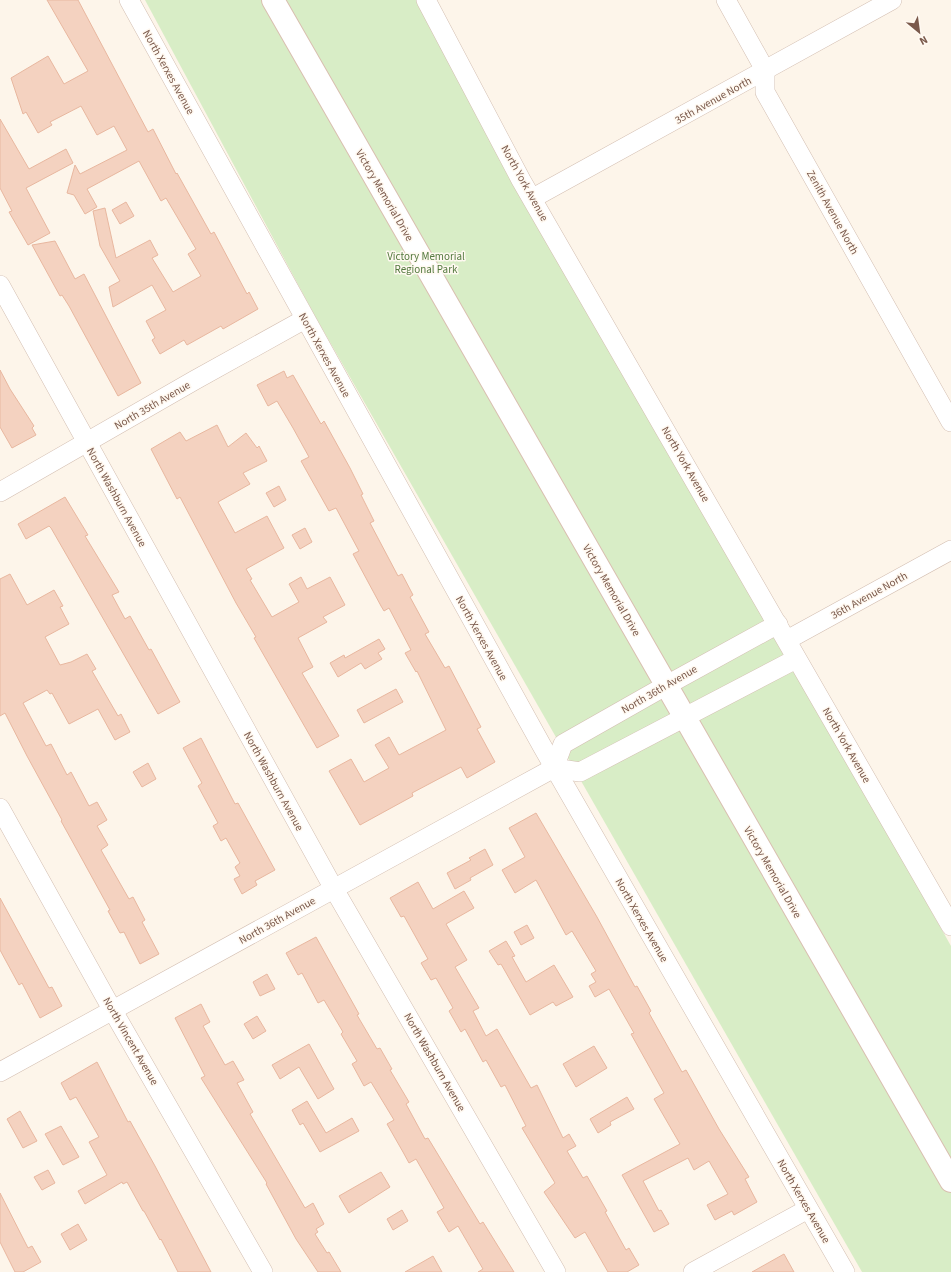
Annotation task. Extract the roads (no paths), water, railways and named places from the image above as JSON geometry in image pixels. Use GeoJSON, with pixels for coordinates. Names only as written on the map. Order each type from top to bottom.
{"type":"FeatureCollection","features":[{"type":"Feature","properties":{"kind":"street","name":"North Xerxes Avenue"},"geometry":{"type":"LineString","coordinates":[[129,0],[554,768],[845,1272]]}},
{"type":"Feature","properties":{"kind":"street","name":"Victory Memorial Drive"},"geometry":{"type":"LineString","coordinates":[[273,0],[951,1182]]}},
{"type":"Feature","properties":{"kind":"street","name":"North York Avenue"},"geometry":{"type":"LineString","coordinates":[[426,0],[533,198],[951,926]]}},
{"type":"Feature","properties":{"kind":"street","name":"Zenith Avenue North"},"geometry":{"type":"LineString","coordinates":[[726,0],[765,70],[765,92],[951,422]]}},
{"type":"Feature","properties":{"kind":"street","name":"35th Avenue North"},"geometry":{"type":"LineString","coordinates":[[533,198],[892,0]]}},
{"type":"Feature","properties":{"kind":"street","name":"North Washburn Avenue"},"geometry":{"type":"LineString","coordinates":[[0,285],[334,889],[556,1272]]}},
{"type":"Feature","properties":{"kind":"street","name":"North 35th Avenue"},"geometry":{"type":"LineString","coordinates":[[0,492],[305,319]]}},
{"type":"Feature","properties":{"kind":"street","name":"36th Avenue North"},"geometry":{"type":"LineString","coordinates":[[782,632],[951,550]]}},
{"type":"Feature","properties":{"kind":"street","name":"North 36th Avenue"},"geometry":{"type":"LineString","coordinates":[[0,1072],[554,768],[563,744],[667,685],[782,632]]}},
{"type":"Feature","properties":{"kind":"street"},"geometry":{"type":"LineString","coordinates":[[554,768],[580,772],[796,658]]}},
{"type":"Feature","properties":{"kind":"street","name":"North Vincent Avenue"},"geometry":{"type":"LineString","coordinates":[[0,808],[113,1011],[263,1272]]}},
{"type":"Feature","properties":{"kind":"street"},"geometry":{"type":"LineString","coordinates":[[693,1272],[808,1209]]}},
{"type":"Feature","properties":{"kind":"park label","name":"Victory Memorial Regional Park"},"geometry":{"type":"Point","coordinates":[426,262]}}]}
